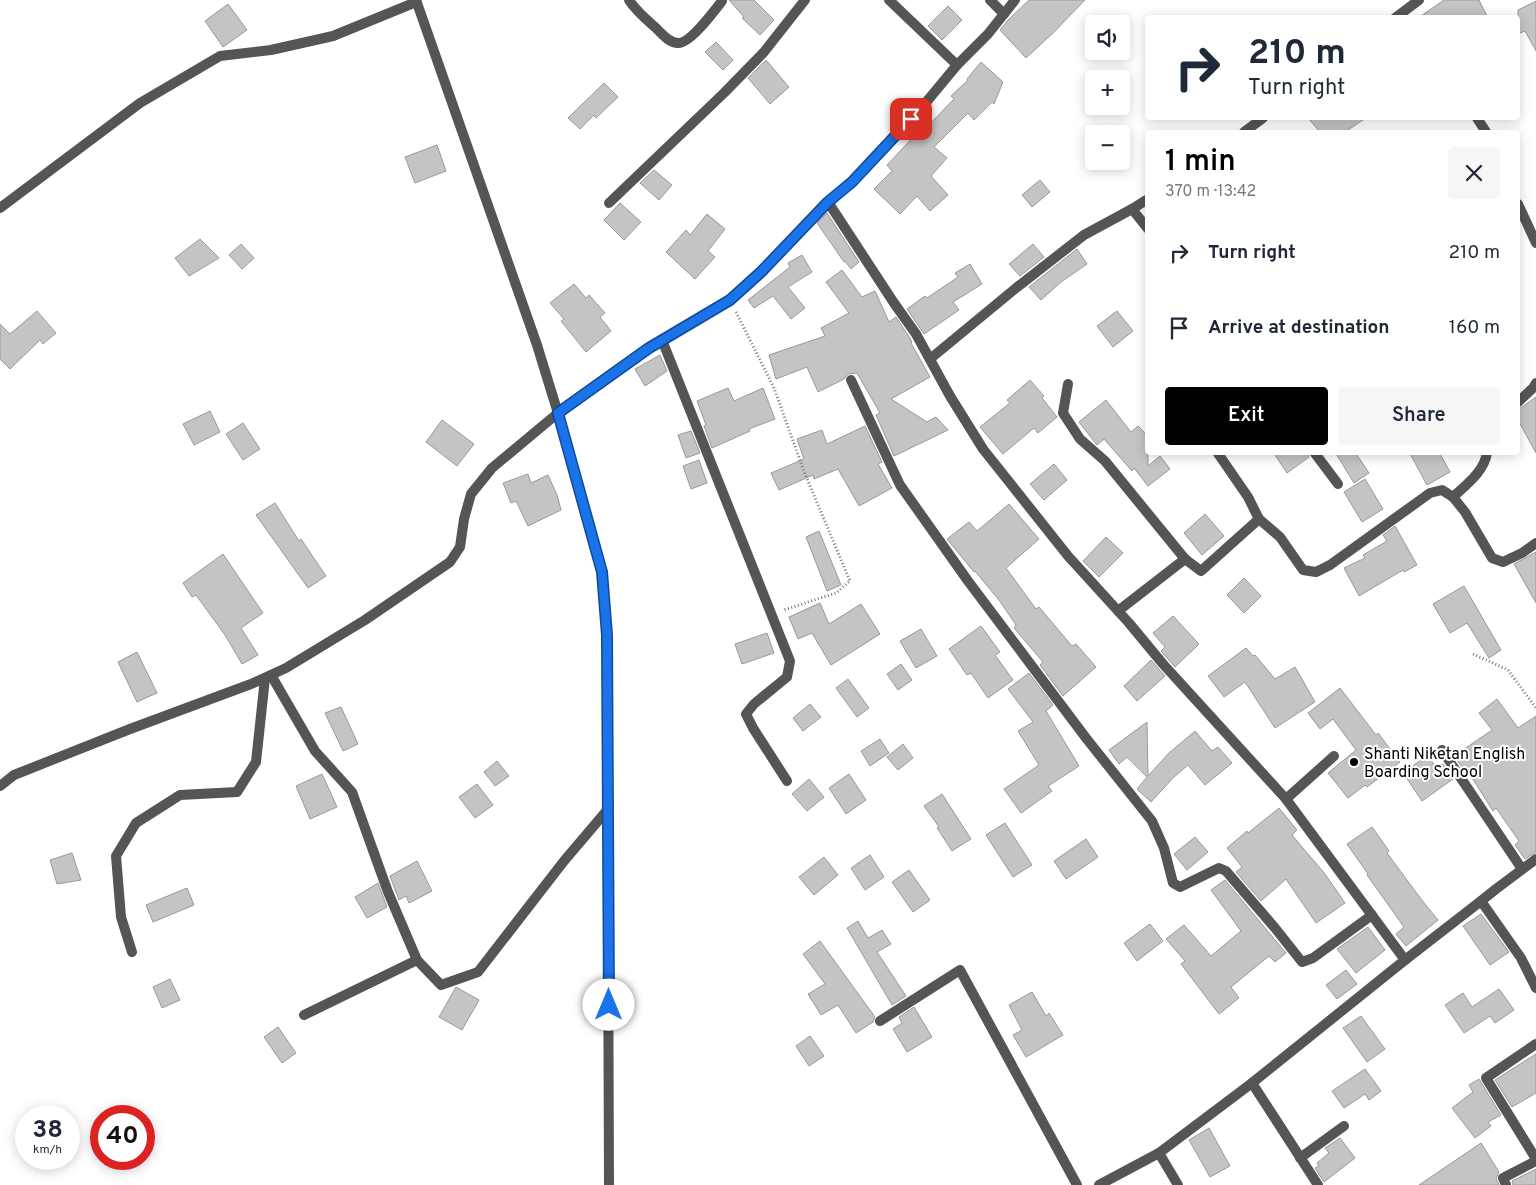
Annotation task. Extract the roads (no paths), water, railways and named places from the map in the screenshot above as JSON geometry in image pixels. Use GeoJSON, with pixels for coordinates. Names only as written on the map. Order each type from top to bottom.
{"type":"FeatureCollection","features":[{"type":"Feature","properties":{"kind":"street"},"geometry":{"type":"LineString","coordinates":[[629,0],[635,10],[669,40],[678,44],[686,41],[722,1]]}},
{"type":"Feature","properties":{"kind":"street"},"geometry":{"type":"LineString","coordinates":[[609,202],[764,52],[805,0]]}},
{"type":"Feature","properties":{"kind":"street"},"geometry":{"type":"LineString","coordinates":[[889,0],[957,65]]}},
{"type":"Feature","properties":{"kind":"street"},"geometry":{"type":"LineString","coordinates":[[990,0],[1004,14]]}},
{"type":"Feature","properties":{"kind":"street"},"geometry":{"type":"LineString","coordinates":[[0,786],[14,775],[286,668],[365,620],[450,562],[460,547],[464,519],[471,494],[492,468],[558,413],[662,340],[730,300],[761,272],[828,202],[858,175],[923,106],[957,65],[988,34],[1015,0]]}},
{"type":"Feature","properties":{"kind":"street"},"geometry":{"type":"LineString","coordinates":[[1401,15],[1419,0]]}},
{"type":"Feature","properties":{"kind":"street"},"geometry":{"type":"LineString","coordinates":[[0,208],[140,103],[220,56],[271,50],[333,36],[416,1],[537,345],[602,572],[607,635],[610,1185]]}},
{"type":"Feature","properties":{"kind":"street"},"geometry":{"type":"LineString","coordinates":[[1247,130],[1260,120]]}},
{"type":"Feature","properties":{"kind":"street"},"geometry":{"type":"LineString","coordinates":[[930,359],[1084,235],[1145,201]]}},
{"type":"Feature","properties":{"kind":"street"},"geometry":{"type":"LineString","coordinates":[[828,202],[916,334],[982,449],[1068,556],[1286,799],[1405,960]]}},
{"type":"Feature","properties":{"kind":"street"},"geometry":{"type":"LineString","coordinates":[[1520,208],[1536,243]]}},
{"type":"Feature","properties":{"kind":"street"},"geometry":{"type":"LineString","coordinates":[[1132,210],[1145,225]]}},
{"type":"Feature","properties":{"kind":"street"},"geometry":{"type":"LineString","coordinates":[[662,340],[790,661],[787,677],[754,704],[746,714],[787,781]]}},
{"type":"Feature","properties":{"kind":"street"},"geometry":{"type":"LineString","coordinates":[[851,380],[900,485],[968,581],[1086,738],[1152,821],[1164,848],[1173,883],[1180,887],[1218,868],[1226,871],[1302,962],[1313,958],[1372,915]]}},
{"type":"Feature","properties":{"kind":"street"},"geometry":{"type":"LineString","coordinates":[[1520,400],[1536,383]]}},
{"type":"Feature","properties":{"kind":"street"},"geometry":{"type":"LineString","coordinates":[[1068,384],[1063,412],[1080,439],[1105,461],[1186,560],[1200,571],[1259,519]]}},
{"type":"Feature","properties":{"kind":"street"},"geometry":{"type":"LineString","coordinates":[[1219,455],[1248,497],[1259,519],[1280,538],[1303,570],[1316,572],[1330,565],[1430,493],[1442,490],[1454,497],[1492,558],[1503,562],[1522,553],[1536,543]]}},
{"type":"Feature","properties":{"kind":"street"},"geometry":{"type":"LineString","coordinates":[[1316,455],[1338,484]]}},
{"type":"Feature","properties":{"kind":"street"},"geometry":{"type":"LineString","coordinates":[[1454,497],[1478,473],[1484,464],[1486,455]]}},
{"type":"Feature","properties":{"kind":"street"},"geometry":{"type":"LineString","coordinates":[[1118,611],[1186,560]]}},
{"type":"Feature","properties":{"kind":"street"},"geometry":{"type":"LineString","coordinates":[[132,952],[121,917],[116,856],[136,823],[180,796],[237,792],[256,762],[268,676]]}},
{"type":"Feature","properties":{"kind":"street"},"geometry":{"type":"LineString","coordinates":[[268,676],[314,751],[352,792],[388,892],[417,960],[441,985],[478,972],[564,861],[609,808]]}},
{"type":"Feature","properties":{"kind":"street"},"geometry":{"type":"LineString","coordinates":[[1442,750],[1522,869]]}},
{"type":"Feature","properties":{"kind":"street"},"geometry":{"type":"LineString","coordinates":[[1286,799],[1334,756]]}},
{"type":"Feature","properties":{"kind":"street"},"geometry":{"type":"LineString","coordinates":[[1100,1185],[1159,1153],[1252,1084],[1405,960],[1536,859]]}},
{"type":"Feature","properties":{"kind":"street"},"geometry":{"type":"LineString","coordinates":[[1481,902],[1521,958],[1536,988]]}},
{"type":"Feature","properties":{"kind":"street"},"geometry":{"type":"LineString","coordinates":[[304,1015],[417,960]]}},
{"type":"Feature","properties":{"kind":"street"},"geometry":{"type":"LineString","coordinates":[[880,1021],[960,970],[1077,1185]]}},
{"type":"Feature","properties":{"kind":"street"},"geometry":{"type":"LineString","coordinates":[[1506,1185],[1503,1178],[1536,1160],[1486,1078],[1536,1044]]}},
{"type":"Feature","properties":{"kind":"street"},"geometry":{"type":"LineString","coordinates":[[1252,1084],[1318,1185]]}},
{"type":"Feature","properties":{"kind":"street"},"geometry":{"type":"LineString","coordinates":[[1300,1158],[1344,1126]]}},
{"type":"Feature","properties":{"kind":"street"},"geometry":{"type":"LineString","coordinates":[[1159,1153],[1178,1185]]}},
{"type":"Feature","properties":{"kind":"place","name":"Shanti Niketan English Boarding School"},"geometry":{"type":"Point","coordinates":[1354,762]}}]}
